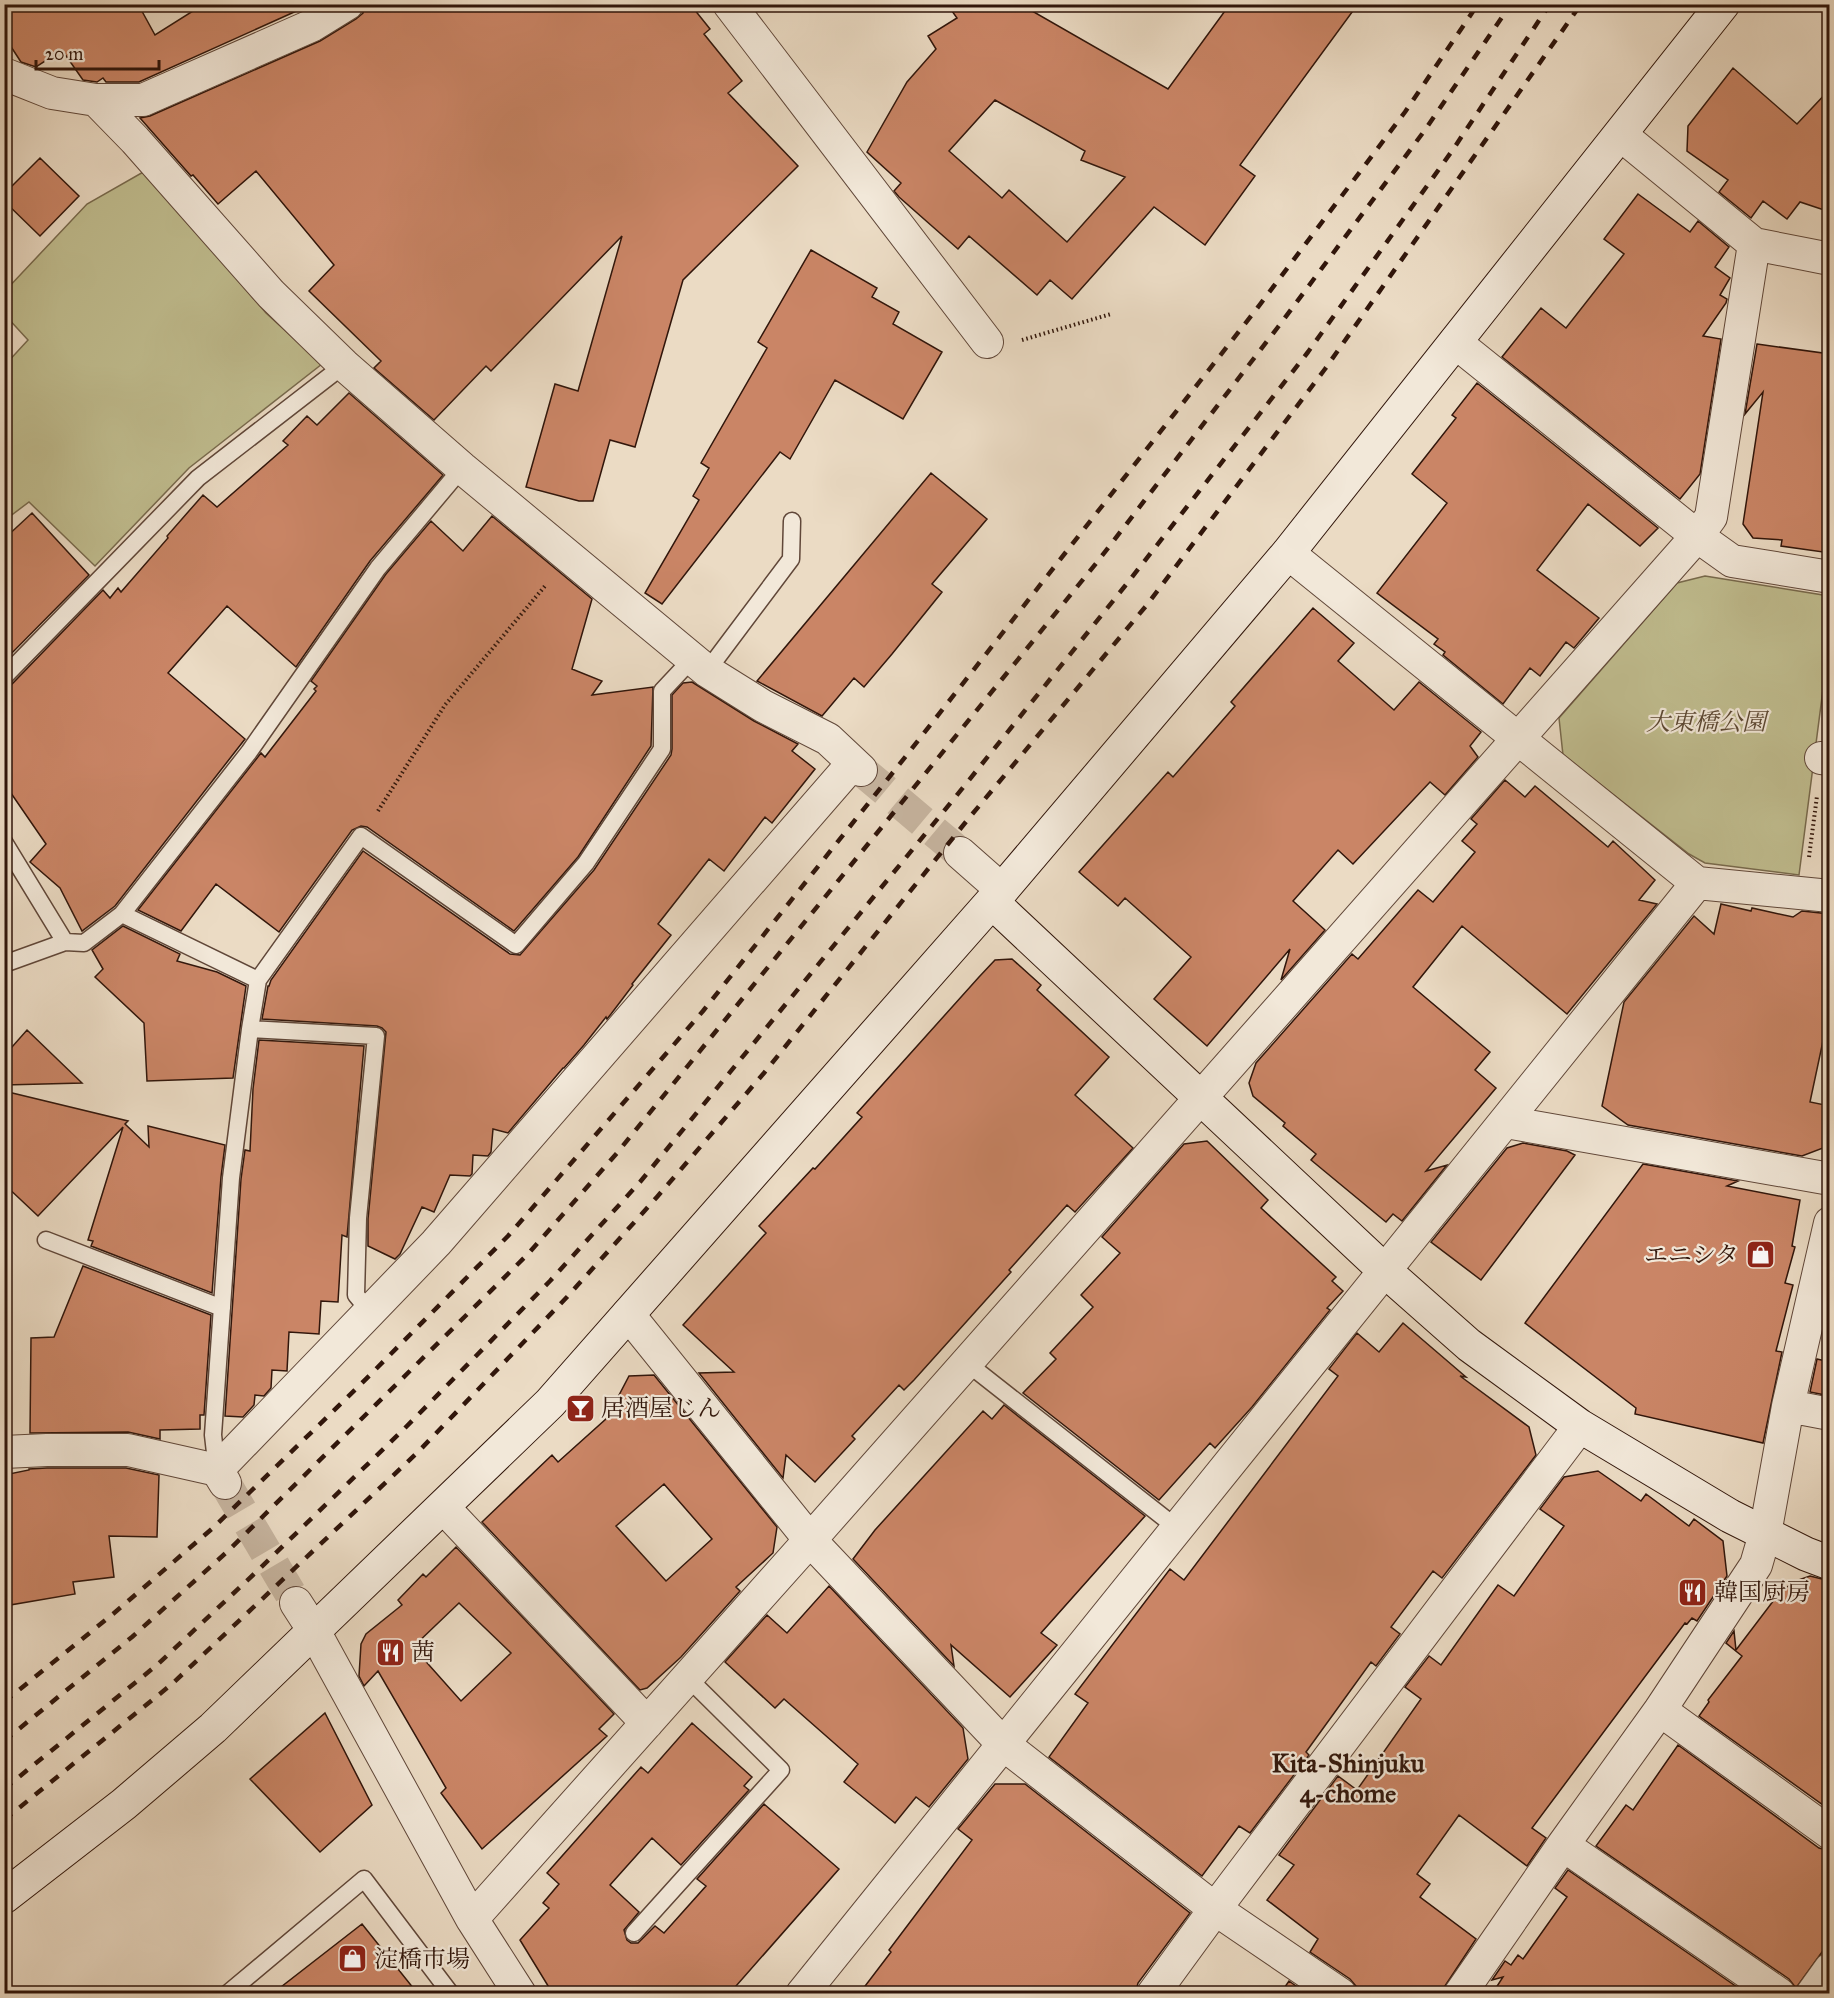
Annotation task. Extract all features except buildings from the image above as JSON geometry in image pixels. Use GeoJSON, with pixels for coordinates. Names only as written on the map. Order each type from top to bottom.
{"type":"FeatureCollection","features":[{"type":"Feature","properties":{"kind":"street"},"geometry":{"type":"LineString","coordinates":[[4,74],[52,93],[96,100],[143,100],[313,25],[347,4]]}},
{"type":"Feature","properties":{"kind":"street"},"geometry":{"type":"LineString","coordinates":[[729,4],[987,342]]}},
{"type":"Feature","properties":{"kind":"street"},"geometry":{"type":"LineString","coordinates":[[4,1897],[124,1804],[213,1728],[550,1403],[997,896],[1288,553],[1723,4]]}},
{"type":"Feature","properties":{"kind":"street"},"geometry":{"type":"LineString","coordinates":[[4,1452],[128,1450],[221,1476],[436,1243],[857,767],[828,739],[763,706],[700,665],[462,468],[345,365],[271,294],[135,140],[96,100]]}},
{"type":"Feature","properties":{"kind":"street"},"geometry":{"type":"LineString","coordinates":[[1621,135],[1754,244],[1830,259]]}},
{"type":"Feature","properties":{"kind":"street"},"geometry":{"type":"LineString","coordinates":[[472,1920],[967,1364],[1697,536],[1711,517],[1754,244]]}},
{"type":"Feature","properties":{"kind":"street"},"geometry":{"type":"LineString","coordinates":[[1455,342],[1697,536],[1732,561],[1830,577]]}},
{"type":"Feature","properties":{"kind":"street"},"geometry":{"type":"LineString","coordinates":[[1288,553],[1696,883],[1830,896]]}},
{"type":"Feature","properties":{"kind":"street"},"geometry":{"type":"LineString","coordinates":[[960,853],[997,896],[1201,1099],[1384,1270],[1469,1345],[1580,1426],[1730,1516],[1830,1563]]}},
{"type":"Feature","properties":{"kind":"street"},"geometry":{"type":"LineString","coordinates":[[802,1994],[1384,1270],[1506,1122],[1696,883]]}},
{"type":"Feature","properties":{"kind":"street"},"geometry":{"type":"LineString","coordinates":[[1506,1122],[1830,1179]]}},
{"type":"Feature","properties":{"kind":"street"},"geometry":{"type":"LineString","coordinates":[[1460,1994],[1660,1710],[1756,1565],[1765,1534],[1788,1406],[1830,1223]]}},
{"type":"Feature","properties":{"kind":"street"},"geometry":{"type":"LineString","coordinates":[[628,1314],[810,1540],[1003,1744],[1215,1909],[1340,1994]]}},
{"type":"Feature","properties":{"kind":"street"},"geometry":{"type":"LineString","coordinates":[[1788,1406],[1830,1414]]}},
{"type":"Feature","properties":{"kind":"street"},"geometry":{"type":"LineString","coordinates":[[1154,1994],[1215,1909],[1580,1426]]}},
{"type":"Feature","properties":{"kind":"street"},"geometry":{"type":"LineString","coordinates":[[443,1507],[647,1723]]}},
{"type":"Feature","properties":{"kind":"street"},"geometry":{"type":"LineString","coordinates":[[296,1603],[314,1631],[472,1920],[519,1994]]}},
{"type":"Feature","properties":{"kind":"street"},"geometry":{"type":"LineString","coordinates":[[1660,1710],[1830,1833]]}},
{"type":"Feature","properties":{"kind":"street"},"geometry":{"type":"LineString","coordinates":[[1563,1845],[1779,1994]]}},
{"type":"Feature","properties":{"kind":"street"},"geometry":{"type":"LineString","coordinates":[[1812,1994],[1830,1969]]}},
{"type":"Feature","properties":{"kind":"lane"},"geometry":{"type":"LineString","coordinates":[[4,677],[198,478],[345,365]]}},
{"type":"Feature","properties":{"kind":"lane"},"geometry":{"type":"LineString","coordinates":[[4,964],[65,942],[84,943],[122,914],[249,753],[378,568],[462,468]]}},
{"type":"Feature","properties":{"kind":"lane"},"geometry":{"type":"LineString","coordinates":[[221,1476],[213,1435],[231,1178],[258,980],[361,836],[516,945],[586,863],[662,749],[662,691],[700,665],[791,559],[792,521]]}},
{"type":"Feature","properties":{"kind":"lane"},"geometry":{"type":"LineString","coordinates":[[4,843],[65,942]]}},
{"type":"Feature","properties":{"kind":"lane"},"geometry":{"type":"LineString","coordinates":[[122,914],[258,980]]}},
{"type":"Feature","properties":{"kind":"lane"},"geometry":{"type":"LineString","coordinates":[[250,1029],[376,1036],[357,1218],[356,1295],[370,1312]]}},
{"type":"Feature","properties":{"kind":"lane"},"geometry":{"type":"LineString","coordinates":[[46,1240],[222,1308]]}},
{"type":"Feature","properties":{"kind":"lane"},"geometry":{"type":"LineString","coordinates":[[967,1364],[1177,1528]]}},
{"type":"Feature","properties":{"kind":"lane"},"geometry":{"type":"LineString","coordinates":[[634,1933],[781,1770],[688,1678]]}},
{"type":"Feature","properties":{"kind":"lane"},"geometry":{"type":"LineString","coordinates":[[227,1994],[364,1879],[451,1994]]}},
{"type":"Feature","properties":{"kind":"path"},"geometry":{"type":"LineString","coordinates":[[987,342],[1002,346],[1111,314]]}},
{"type":"Feature","properties":{"kind":"path"},"geometry":{"type":"LineString","coordinates":[[361,836],[445,705],[571,556]]}},
{"type":"Feature","properties":{"kind":"green space"},"geometry":{"type":"Polygon","coordinates":[[[145,171],[266,313],[322,364],[189,468],[95,566],[29,502],[5,520],[5,365],[28,340],[5,315],[5,291],[87,204],[145,171]]]}},
{"type":"Feature","properties":{"kind":"green space","name":"大東橋公園"},"geometry":{"type":"Polygon","coordinates":[[[1705,576],[1829,596],[1829,643],[1799,875],[1705,863],[1689,854],[1563,755],[1559,718],[1677,583],[1705,576]]]}},
{"type":"Feature","properties":{"kind":"tunnel"},"geometry":{"type":"LineString","coordinates":[[861,770],[960,853]]}},
{"type":"Feature","properties":{"kind":"tunnel"},"geometry":{"type":"LineString","coordinates":[[225,1483],[296,1603]]}},
{"type":"Feature","properties":{"kind":"railway"},"geometry":{"type":"LineString","coordinates":[[4,1702],[113,1614],[214,1527],[508,1236],[703,1011],[906,756],[1255,311],[1405,112],[1478,4]]}},
{"type":"Feature","properties":{"kind":"railway"},"geometry":{"type":"LineString","coordinates":[[4,1741],[132,1637],[228,1551],[527,1255],[617,1153],[1098,561],[1278,327],[1425,130],[1511,4]]}},
{"type":"Feature","properties":{"kind":"railway"},"geometry":{"type":"LineString","coordinates":[[4,1789],[157,1665],[253,1575],[402,1431],[550,1281],[640,1182],[953,800],[1125,586],[1308,352],[1452,151],[1550,4]]}},
{"type":"Feature","properties":{"kind":"railway"},"geometry":{"type":"LineString","coordinates":[[4,1820],[172,1684],[418,1452],[567,1297],[657,1197],[764,1073],[969,818],[1146,606],[1325,369],[1581,4]]}},
{"type":"Feature","properties":{"kind":"place","name":"エニシタ"},"geometry":{"type":"Point","coordinates":[1760,1255]}},
{"type":"Feature","properties":{"kind":"place","name":"居酒屋じん"},"geometry":{"type":"Point","coordinates":[580,1408]}},
{"type":"Feature","properties":{"kind":"place","name":"韓国厨房"},"geometry":{"type":"Point","coordinates":[1693,1592]}},
{"type":"Feature","properties":{"kind":"place","name":"茜"},"geometry":{"type":"Point","coordinates":[390,1652]}},
{"type":"Feature","properties":{"kind":"place","name":"淀橋市場"},"geometry":{"type":"Point","coordinates":[353,1959]}},
{"type":"Feature","properties":{"kind":"district","name":"Kita-Shinjuku 4-chome"},"geometry":{"type":"Point","coordinates":[1348,1778]}}]}
